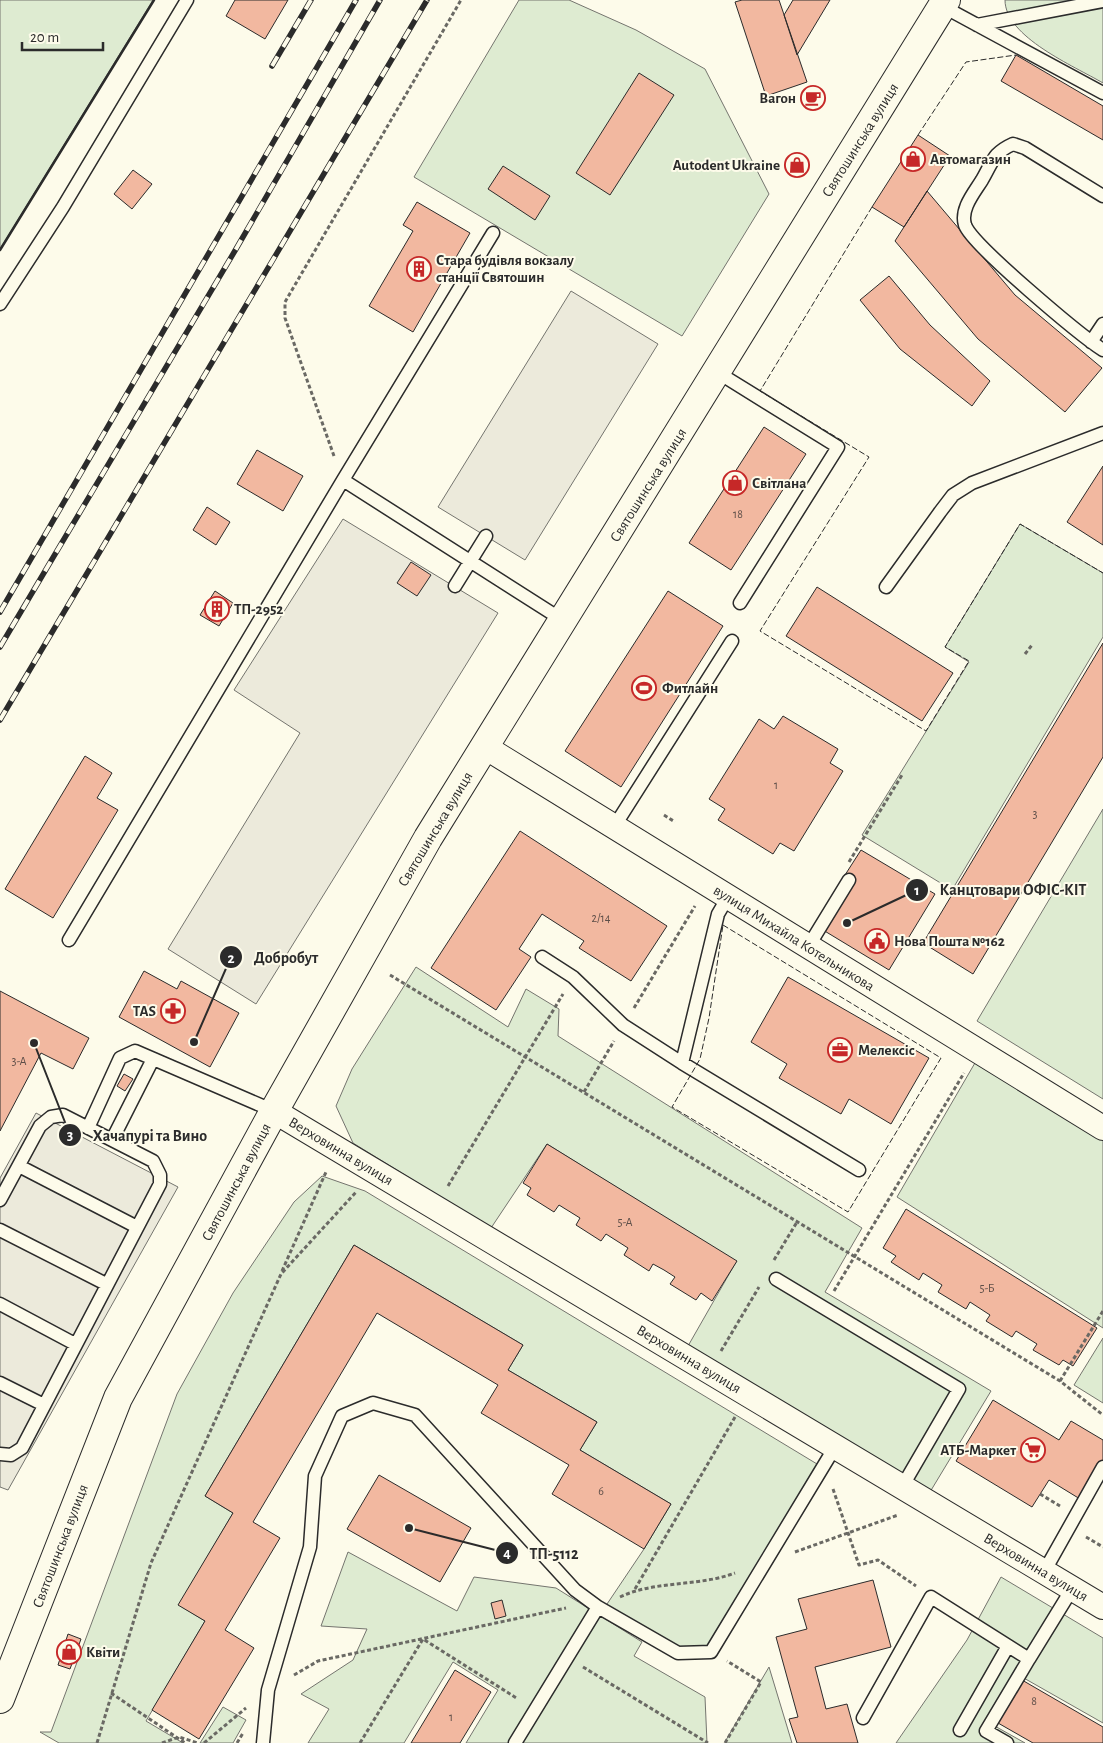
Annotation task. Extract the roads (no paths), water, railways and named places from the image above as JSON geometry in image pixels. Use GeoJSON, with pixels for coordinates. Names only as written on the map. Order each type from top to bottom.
{"type":"FeatureCollection","features":[{"type":"Feature","properties":{"kind":"main road","name":"Святошинська вулиця"},"geometry":{"type":"LineString","coordinates":[[0,1698],[118,1398],[274,1111],[419,854],[564,622],[944,3]]}},
{"type":"Feature","properties":{"kind":"street","name":"вулиця Михайла Котельникова"},"geometry":{"type":"LineString","coordinates":[[485,747],[1103,1128]]}},
{"type":"Feature","properties":{"kind":"street","name":"Верховинна вулиця"},"geometry":{"type":"LineString","coordinates":[[274,1111],[830,1456],[902,1487],[1103,1607]]}},
{"type":"Feature","properties":{"kind":"lane"},"geometry":{"type":"LineString","coordinates":[[0,304],[63,207],[187,0]]}},
{"type":"Feature","properties":{"kind":"lane"},"geometry":{"type":"LineString","coordinates":[[977,25],[1103,1]]}},
{"type":"Feature","properties":{"kind":"lane"},"geometry":{"type":"LineString","coordinates":[[944,3],[977,25],[1103,93]]}},
{"type":"Feature","properties":{"kind":"lane"},"geometry":{"type":"LineString","coordinates":[[1103,196],[1025,148],[1013,144],[999,151],[964,211],[965,225],[973,237],[1000,264],[1103,350]]}},
{"type":"Feature","properties":{"kind":"lane"},"geometry":{"type":"LineString","coordinates":[[69,940],[342,480],[493,234]]}},
{"type":"Feature","properties":{"kind":"lane"},"geometry":{"type":"LineString","coordinates":[[1092,342],[1103,324]]}},
{"type":"Feature","properties":{"kind":"lane"},"geometry":{"type":"LineString","coordinates":[[717,372],[838,447],[740,603]]}},
{"type":"Feature","properties":{"kind":"lane"},"geometry":{"type":"LineString","coordinates":[[886,587],[953,495],[972,483],[1103,433]]}},
{"type":"Feature","properties":{"kind":"lane"},"geometry":{"type":"LineString","coordinates":[[342,480],[564,622]]}},
{"type":"Feature","properties":{"kind":"lane"},"geometry":{"type":"LineString","coordinates":[[455,586],[486,536]]}},
{"type":"Feature","properties":{"kind":"lane"},"geometry":{"type":"LineString","coordinates":[[614,827],[732,641]]}},
{"type":"Feature","properties":{"kind":"lane"},"geometry":{"type":"LineString","coordinates":[[808,946],[849,880]]}},
{"type":"Feature","properties":{"kind":"lane"},"geometry":{"type":"LineString","coordinates":[[682,1063],[718,914],[728,897]]}},
{"type":"Feature","properties":{"kind":"lane"},"geometry":{"type":"LineString","coordinates":[[542,957],[573,977],[623,1025],[859,1170]]}},
{"type":"Feature","properties":{"kind":"lane"},"geometry":{"type":"LineString","coordinates":[[88,1128],[120,1058],[134,1051],[274,1111]]}},
{"type":"Feature","properties":{"kind":"lane"},"geometry":{"type":"LineString","coordinates":[[112,1140],[153,1059]]}},
{"type":"Feature","properties":{"kind":"lane"},"geometry":{"type":"LineString","coordinates":[[0,1200],[40,1126],[51,1117],[63,1116],[153,1161],[160,1175],[160,1184],[106,1284],[22,1448],[11,1455],[0,1454]]}},
{"type":"Feature","properties":{"kind":"lane"},"geometry":{"type":"LineString","coordinates":[[19,1166],[137,1227]]}},
{"type":"Feature","properties":{"kind":"lane"},"geometry":{"type":"LineString","coordinates":[[0,1230],[106,1284]]}},
{"type":"Feature","properties":{"kind":"lane"},"geometry":{"type":"LineString","coordinates":[[776,1279],[959,1389],[902,1487]]}},
{"type":"Feature","properties":{"kind":"lane"},"geometry":{"type":"LineString","coordinates":[[0,1304],[76,1344]]}},
{"type":"Feature","properties":{"kind":"lane"},"geometry":{"type":"LineString","coordinates":[[0,1382],[44,1405]]}},
{"type":"Feature","properties":{"kind":"lane"},"geometry":{"type":"LineString","coordinates":[[263,1743],[268,1690],[310,1547],[315,1476],[342,1416],[373,1403],[415,1415],[575,1590],[598,1607],[678,1653],[711,1652],[830,1456]]}},
{"type":"Feature","properties":{"kind":"lane"},"geometry":{"type":"LineString","coordinates":[[1044,1572],[1103,1467]]}},
{"type":"Feature","properties":{"kind":"lane"},"geometry":{"type":"LineString","coordinates":[[1007,1743],[986,1731],[1072,1588]]}},
{"type":"Feature","properties":{"kind":"lane"},"geometry":{"type":"LineString","coordinates":[[863,1718],[931,1597],[1029,1659]]}},
{"type":"Feature","properties":{"kind":"lane"},"geometry":{"type":"LineString","coordinates":[[515,1743],[598,1607]]}},
{"type":"Feature","properties":{"kind":"lane"},"geometry":{"type":"LineString","coordinates":[[960,1730],[1008,1646]]}},
{"type":"Feature","properties":{"kind":"railway"},"geometry":{"type":"LineString","coordinates":[[272,66],[311,0]]}},
{"type":"Feature","properties":{"kind":"railway"},"geometry":{"type":"LineString","coordinates":[[0,612],[356,0]]}},
{"type":"Feature","properties":{"kind":"railway"},"geometry":{"type":"LineString","coordinates":[[0,647],[236,249],[380,0]]}},
{"type":"Feature","properties":{"kind":"railway"},"geometry":{"type":"LineString","coordinates":[[0,720],[427,0]]}},
{"type":"Feature","properties":{"kind":"place","name":"Вагон"},"geometry":{"type":"Point","coordinates":[813,98]}},
{"type":"Feature","properties":{"kind":"place","name":"Автомагазин"},"geometry":{"type":"Point","coordinates":[913,159]}},
{"type":"Feature","properties":{"kind":"place","name":"Autodent Ukraine"},"geometry":{"type":"Point","coordinates":[797,165]}},
{"type":"Feature","properties":{"kind":"place","name":"Стара будівля вокзалу станції Святошин"},"geometry":{"type":"Point","coordinates":[419,269]}},
{"type":"Feature","properties":{"kind":"place","name":"Світлана"},"geometry":{"type":"Point","coordinates":[735,483]}},
{"type":"Feature","properties":{"kind":"place","name":"ТП-2952"},"geometry":{"type":"Point","coordinates":[217,609]}},
{"type":"Feature","properties":{"kind":"place","name":"Фитлайн"},"geometry":{"type":"Point","coordinates":[644,688]}},
{"type":"Feature","properties":{"kind":"place","name":"Канцтовари ОФІС-КІТ"},"geometry":{"type":"Point","coordinates":[847,923]}},
{"type":"Feature","properties":{"kind":"place","name":"Нова Пошта №162"},"geometry":{"type":"Point","coordinates":[877,941]}},
{"type":"Feature","properties":{"kind":"place","name":"TAS"},"geometry":{"type":"Point","coordinates":[173,1011]}},
{"type":"Feature","properties":{"kind":"place","name":"Добробут"},"geometry":{"type":"Point","coordinates":[194,1042]}},
{"type":"Feature","properties":{"kind":"place","name":"Хачапурі та Вино"},"geometry":{"type":"Point","coordinates":[34,1043]}},
{"type":"Feature","properties":{"kind":"place","name":"Мелексіc"},"geometry":{"type":"Point","coordinates":[840,1050]}},
{"type":"Feature","properties":{"kind":"place","name":"АТБ-Маркет"},"geometry":{"type":"Point","coordinates":[1033,1450]}},
{"type":"Feature","properties":{"kind":"place","name":"ТП-5112"},"geometry":{"type":"Point","coordinates":[409,1528]}},
{"type":"Feature","properties":{"kind":"place","name":"Квіти"},"geometry":{"type":"Point","coordinates":[69,1652]}}]}
